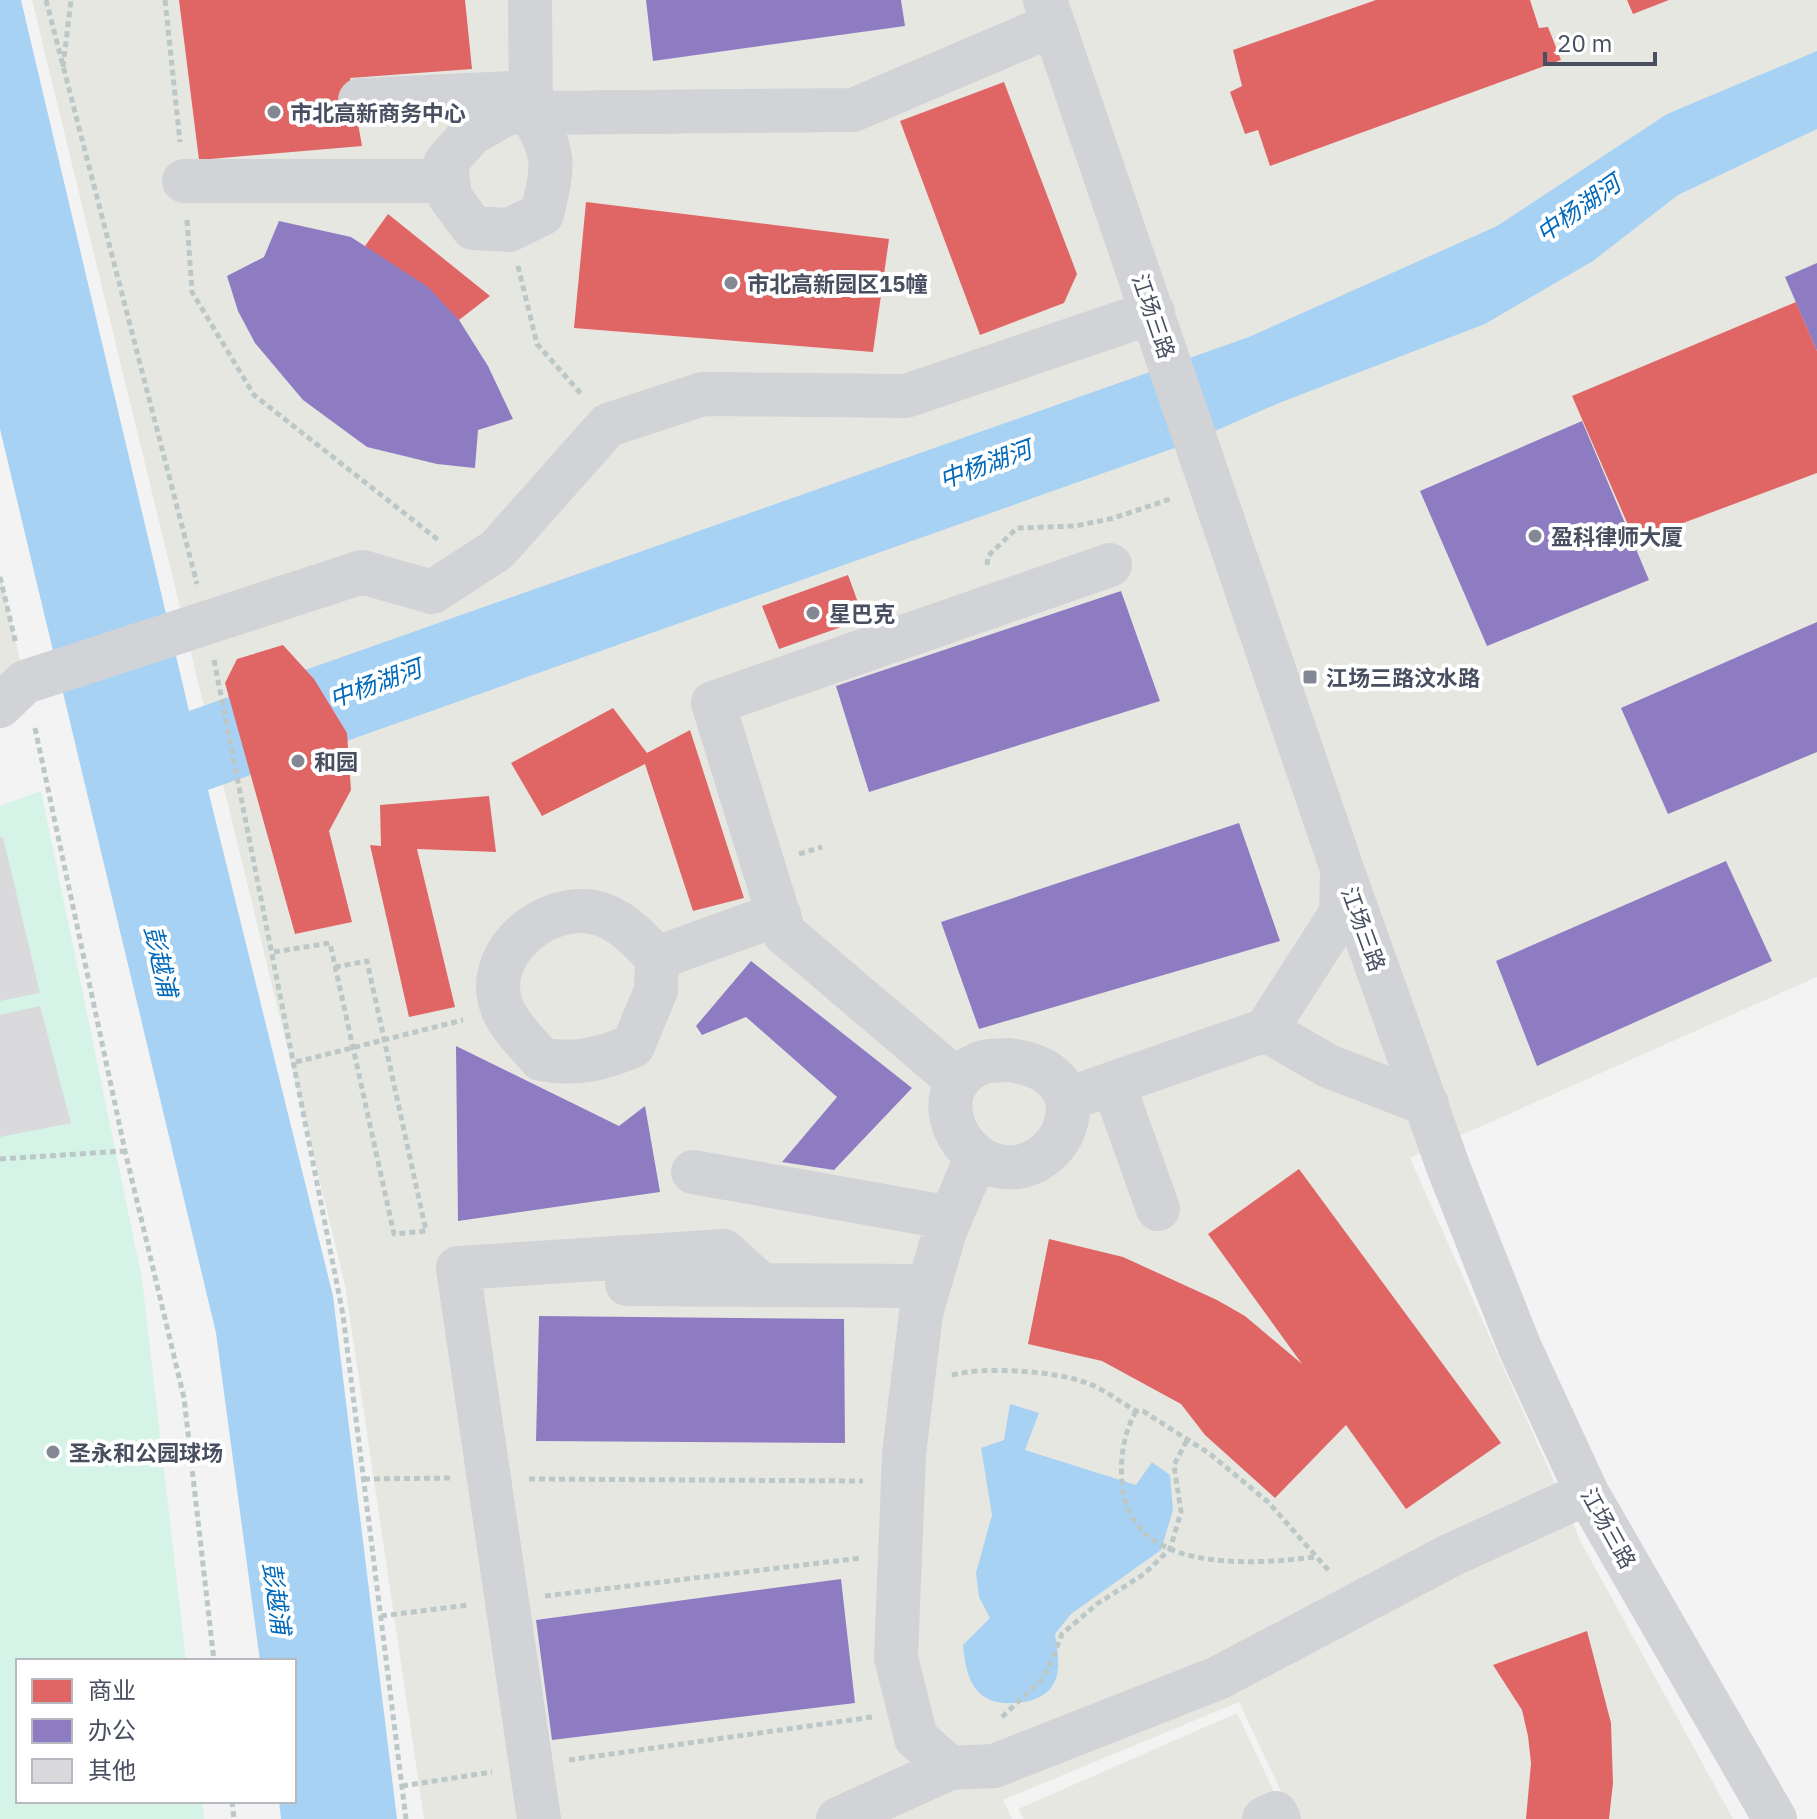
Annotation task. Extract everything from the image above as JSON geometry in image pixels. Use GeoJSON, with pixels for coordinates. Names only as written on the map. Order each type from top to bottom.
{"type":"FeatureCollection","features":[{"type":"Feature","properties":{"kind":"street"},"geometry":{"type":"LineString","coordinates":[[530,0],[531,103],[553,164],[542,214],[509,230],[473,228],[450,197],[446,162],[471,134],[531,103]]}},
{"type":"Feature","properties":{"kind":"street"},"geometry":{"type":"LineString","coordinates":[[360,100],[853,110],[1049,13]]}},
{"type":"Feature","properties":{"kind":"street","name":"江场三路"},"geometry":{"type":"LineString","coordinates":[[1049,13],[1206,464],[1342,869],[1520,1348],[1587,1493],[1775,1819]]}},
{"type":"Feature","properties":{"kind":"street"},"geometry":{"type":"LineString","coordinates":[[184,181],[448,181]]}},
{"type":"Feature","properties":{"kind":"street"},"geometry":{"type":"LineString","coordinates":[[13,694],[362,572],[432,592],[497,550],[608,425],[703,394],[906,396],[1158,326]]}},
{"type":"Feature","properties":{"kind":"street"},"geometry":{"type":"LineString","coordinates":[[958,1081],[784,933],[713,703],[1110,565]]}},
{"type":"Feature","properties":{"kind":"street"},"geometry":{"type":"LineString","coordinates":[[1068,1099],[1266,1030],[1341,913],[1342,869]]}},
{"type":"Feature","properties":{"kind":"street"},"geometry":{"type":"LineString","coordinates":[[558,912],[593,912],[615,920],[657,958],[656,990],[633,1046],[599,1059],[565,1064],[541,1059],[503,1009],[499,976],[511,946],[529,928],[558,912]]}},
{"type":"Feature","properties":{"kind":"street"},"geometry":{"type":"LineString","coordinates":[[657,958],[779,914]]}},
{"type":"Feature","properties":{"kind":"street"},"geometry":{"type":"LineString","coordinates":[[1266,1030],[1328,1066],[1427,1104]]}},
{"type":"Feature","properties":{"kind":"street"},"geometry":{"type":"LineString","coordinates":[[983,1062],[1036,1064],[1053,1076],[1068,1099],[1069,1120],[1055,1147],[1028,1162],[1005,1167],[976,1158],[962,1143],[951,1120],[950,1100],[958,1081],[983,1062]]}},
{"type":"Feature","properties":{"kind":"street"},"geometry":{"type":"LineString","coordinates":[[1113,1083],[1158,1209]]}},
{"type":"Feature","properties":{"kind":"street"},"geometry":{"type":"LineString","coordinates":[[950,1768],[916,1738],[896,1658],[903,1482],[921,1313],[951,1218],[976,1158]]}},
{"type":"Feature","properties":{"kind":"street"},"geometry":{"type":"LineString","coordinates":[[693,1172],[951,1218]]}},
{"type":"Feature","properties":{"kind":"street"},"geometry":{"type":"LineString","coordinates":[[539,1819],[458,1268],[724,1251],[761,1285]]}},
{"type":"Feature","properties":{"kind":"street"},"geometry":{"type":"LineString","coordinates":[[546,1284],[929,1286]]}},
{"type":"Feature","properties":{"kind":"street"},"geometry":{"type":"LineString","coordinates":[[838,1819],[950,1768],[994,1766],[1218,1678],[1451,1555],[1587,1493]]}},
{"type":"Feature","properties":{"kind":"street"},"geometry":{"type":"LineString","coordinates":[[1264,1819],[1276,1813],[1279,1819]]}},
{"type":"Feature","properties":{"kind":"path"},"geometry":{"type":"LineString","coordinates":[[46,0],[207,625],[296,1062],[343,1315],[406,1819]]}},
{"type":"Feature","properties":{"kind":"path"},"geometry":{"type":"LineString","coordinates":[[63,70],[71,0]]}},
{"type":"Feature","properties":{"kind":"path"},"geometry":{"type":"LineString","coordinates":[[165,0],[192,292],[254,395],[472,566]]}},
{"type":"Feature","properties":{"kind":"path"},"geometry":{"type":"LineString","coordinates":[[509,230],[537,344],[608,425]]}},
{"type":"Feature","properties":{"kind":"path"},"geometry":{"type":"LineString","coordinates":[[984,610],[988,556],[1017,528],[1075,526],[1114,518],[1206,464]]}},
{"type":"Feature","properties":{"kind":"path"},"geometry":{"type":"LineString","coordinates":[[0,577],[13,694],[184,1398],[214,1659]]}},
{"type":"Feature","properties":{"kind":"path"},"geometry":{"type":"LineString","coordinates":[[274,952],[330,943],[335,967],[394,1234],[426,1231],[367,961],[335,967]]}},
{"type":"Feature","properties":{"kind":"path"},"geometry":{"type":"LineString","coordinates":[[296,1062],[503,1009]]}},
{"type":"Feature","properties":{"kind":"path"},"geometry":{"type":"LineString","coordinates":[[0,1159],[125,1151]]}},
{"type":"Feature","properties":{"kind":"path"},"geometry":{"type":"LineString","coordinates":[[912,1385],[966,1371],[1021,1371],[1087,1382],[1136,1411],[1143,1411],[1187,1440],[1268,1502],[1358,1604]]}},
{"type":"Feature","properties":{"kind":"path"},"geometry":{"type":"LineString","coordinates":[[1136,1411],[1124,1432],[1121,1474],[1123,1500],[1143,1533],[1170,1549],[1207,1559],[1255,1564],[1316,1557]]}},
{"type":"Feature","properties":{"kind":"path"},"geometry":{"type":"LineString","coordinates":[[950,1768],[1045,1676],[1062,1634],[1097,1604],[1144,1574],[1170,1549],[1181,1512],[1174,1465],[1187,1440]]}},
{"type":"Feature","properties":{"kind":"path"},"geometry":{"type":"LineString","coordinates":[[364,1479],[903,1482]]}},
{"type":"Feature","properties":{"kind":"path"},"geometry":{"type":"LineString","coordinates":[[381,1616],[900,1553]]}},
{"type":"Feature","properties":{"kind":"path"},"geometry":{"type":"LineString","coordinates":[[402,1786],[910,1712]]}},
{"type":"Feature","properties":{"kind":"shaded area"},"geometry":{"type":"Polygon","coordinates":[[[32,0],[1817,0],[1817,977],[1410,1158],[1582,1544],[1733,1819],[1294,1819],[1239,1702],[1003,1800],[1012,1819],[424,1819],[345,1285],[32,0]]]}},
{"type":"Feature","properties":{"kind":"shaded area"},"geometry":{"type":"Polygon","coordinates":[[[0,572],[25,682],[0,691],[0,572]]]}},
{"type":"Feature","properties":{"kind":"shaded area"},"geometry":{"type":"Polygon","coordinates":[[[1237,1713],[1287,1819],[1024,1819],[1018,1809],[1237,1713]]]}},
{"type":"Feature","properties":{"kind":"green space"},"geometry":{"type":"Polygon","coordinates":[[[41,791],[142,1279],[186,1659],[16,1659],[16,1803],[202,1803],[204,1819],[0,1819],[0,806],[41,791]]]}},
{"type":"Feature","properties":{"kind":"water"},"geometry":{"type":"Polygon","coordinates":[[[0,0],[21,0],[189,711],[1249,337],[1497,226],[1667,114],[1817,51],[1817,129],[1678,195],[1593,261],[1485,324],[1279,403],[1183,445],[208,790],[333,1296],[397,1819],[281,1819],[279,1803],[296,1803],[296,1659],[260,1659],[216,1333],[0,429],[0,0]]]}},
{"type":"Feature","properties":{"kind":"water"},"geometry":{"type":"Polygon","coordinates":[[[1010,1404],[1039,1413],[1025,1450],[1136,1485],[1152,1462],[1170,1475],[1173,1510],[1161,1550],[1071,1614],[1055,1634],[1058,1668],[1051,1688],[1031,1700],[1009,1703],[996,1702],[978,1692],[968,1672],[963,1645],[990,1618],[979,1597],[976,1573],[992,1515],[981,1448],[1004,1440],[1010,1404]]]}},
{"type":"Feature","properties":{"kind":"building: 商业","name":"市北高新商务中心"},"geometry":{"type":"Polygon","coordinates":[[[179,0],[465,0],[472,69],[350,78],[362,146],[199,160],[179,0]]]}},
{"type":"Feature","properties":{"kind":"building: 商业"},"geometry":{"type":"Polygon","coordinates":[[[1376,0],[1530,0],[1539,28],[1548,27],[1561,60],[1270,166],[1258,130],[1245,134],[1230,92],[1242,86],[1233,50],[1376,0]]]}},
{"type":"Feature","properties":{"kind":"building: 商业"},"geometry":{"type":"Polygon","coordinates":[[[1627,0],[1669,0],[1633,14],[1627,0]]]}},
{"type":"Feature","properties":{"kind":"building: 商业"},"geometry":{"type":"Polygon","coordinates":[[[1004,82],[1077,274],[1064,303],[980,335],[900,121],[1004,82]]]}},
{"type":"Feature","properties":{"kind":"building: 商业","name":"市北高新园区15幢"},"geometry":{"type":"Polygon","coordinates":[[[586,202],[889,239],[873,352],[574,328],[586,202]]]}},
{"type":"Feature","properties":{"kind":"building: 商业"},"geometry":{"type":"Polygon","coordinates":[[[388,214],[490,296],[459,320],[365,246],[388,214]]]}},
{"type":"Feature","properties":{"kind":"building: 商业"},"geometry":{"type":"Polygon","coordinates":[[[1796,302],[1817,351],[1817,473],[1635,541],[1572,396],[1796,302]]]}},
{"type":"Feature","properties":{"kind":"building: 商业","name":"星巴克"},"geometry":{"type":"Polygon","coordinates":[[[848,575],[864,619],[779,649],[762,606],[848,575]]]}},
{"type":"Feature","properties":{"kind":"building: 商业","name":"和园"},"geometry":{"type":"Polygon","coordinates":[[[283,645],[314,679],[347,733],[351,790],[329,831],[352,922],[295,934],[225,683],[237,659],[283,645]]]}},
{"type":"Feature","properties":{"kind":"building: 商业"},"geometry":{"type":"Polygon","coordinates":[[[613,708],[647,753],[690,730],[744,898],[693,911],[645,764],[542,816],[511,763],[613,708]]]}},
{"type":"Feature","properties":{"kind":"building: 商业"},"geometry":{"type":"Polygon","coordinates":[[[489,796],[496,852],[417,849],[455,1007],[409,1017],[370,845],[381,846],[380,805],[489,796]]]}},
{"type":"Feature","properties":{"kind":"building: 商业"},"geometry":{"type":"Polygon","coordinates":[[[1299,1169],[1501,1443],[1406,1509],[1346,1425],[1275,1498],[1205,1435],[1181,1404],[1102,1361],[1028,1344],[1049,1239],[1123,1257],[1217,1300],[1245,1316],[1302,1364],[1208,1234],[1299,1169]]]}},
{"type":"Feature","properties":{"kind":"building: 商业"},"geometry":{"type":"Polygon","coordinates":[[[1587,1631],[1611,1723],[1613,1783],[1609,1819],[1526,1819],[1531,1763],[1528,1736],[1522,1710],[1493,1665],[1587,1631]]]}},
{"type":"Feature","properties":{"kind":"building: 办公"},"geometry":{"type":"Polygon","coordinates":[[[646,0],[901,0],[905,26],[653,61],[646,0]]]}},
{"type":"Feature","properties":{"kind":"building: 办公"},"geometry":{"type":"Polygon","coordinates":[[[279,221],[351,237],[428,287],[459,320],[488,366],[513,419],[478,430],[475,468],[437,464],[367,447],[303,400],[255,343],[238,311],[227,276],[264,257],[279,221]]]}},
{"type":"Feature","properties":{"kind":"building: 办公"},"geometry":{"type":"Polygon","coordinates":[[[1817,263],[1817,351],[1785,277],[1817,263]]]}},
{"type":"Feature","properties":{"kind":"building: 办公","name":"盈科律师大厦"},"geometry":{"type":"Polygon","coordinates":[[[1582,421],[1649,580],[1487,646],[1420,491],[1582,421]]]}},
{"type":"Feature","properties":{"kind":"building: 办公"},"geometry":{"type":"Polygon","coordinates":[[[1121,591],[1160,701],[869,792],[836,686],[1121,591]]]}},
{"type":"Feature","properties":{"kind":"building: 办公"},"geometry":{"type":"Polygon","coordinates":[[[1817,622],[1817,752],[1668,814],[1621,708],[1817,622]]]}},
{"type":"Feature","properties":{"kind":"building: 办公"},"geometry":{"type":"Polygon","coordinates":[[[1239,823],[1280,941],[979,1029],[941,922],[1239,823]]]}},
{"type":"Feature","properties":{"kind":"building: 办公"},"geometry":{"type":"Polygon","coordinates":[[[1726,861],[1772,961],[1537,1066],[1496,961],[1726,861]]]}},
{"type":"Feature","properties":{"kind":"building: 办公"},"geometry":{"type":"Polygon","coordinates":[[[751,961],[912,1088],[834,1170],[782,1162],[837,1097],[746,1017],[702,1035],[696,1026],[751,961]]]}},
{"type":"Feature","properties":{"kind":"building: 办公"},"geometry":{"type":"Polygon","coordinates":[[[456,1046],[619,1126],[645,1106],[660,1192],[458,1221],[456,1046]]]}},
{"type":"Feature","properties":{"kind":"building: 办公"},"geometry":{"type":"Polygon","coordinates":[[[539,1316],[844,1319],[845,1443],[536,1441],[539,1316]]]}},
{"type":"Feature","properties":{"kind":"building: 办公"},"geometry":{"type":"Polygon","coordinates":[[[841,1579],[855,1703],[552,1740],[536,1620],[841,1579]]]}},
{"type":"Feature","properties":{"kind":"building: 其他"},"geometry":{"type":"Polygon","coordinates":[[[0,837],[3,837],[40,993],[0,1001],[0,837]]]}},
{"type":"Feature","properties":{"kind":"building: 其他"},"geometry":{"type":"Polygon","coordinates":[[[40,1006],[71,1123],[0,1137],[0,1015],[40,1006]]]}},
{"type":"Feature","properties":{"kind":"place","name":"市北高新商务中心"},"geometry":{"type":"Point","coordinates":[274,112]}},
{"type":"Feature","properties":{"kind":"place","name":"市北高新园区15幢"},"geometry":{"type":"Point","coordinates":[731,283]}},
{"type":"Feature","properties":{"kind":"place","name":"盈科律师大厦"},"geometry":{"type":"Point","coordinates":[1535,536]}},
{"type":"Feature","properties":{"kind":"place","name":"星巴克"},"geometry":{"type":"Point","coordinates":[813,613]}},
{"type":"Feature","properties":{"kind":"place","name":"江场三路汶水路"},"geometry":{"type":"Point","coordinates":[1310,677]}},
{"type":"Feature","properties":{"kind":"place","name":"和园"},"geometry":{"type":"Point","coordinates":[298,761]}},
{"type":"Feature","properties":{"kind":"place","name":"圣永和公园球场"},"geometry":{"type":"Point","coordinates":[53,1452]}},
{"type":"Feature","properties":{"kind":"water label","name":"中杨湖河"},"geometry":{"type":"Point","coordinates":[1578,208]}},
{"type":"Feature","properties":{"kind":"water label","name":"中杨湖河"},"geometry":{"type":"Point","coordinates":[985,464]}},
{"type":"Feature","properties":{"kind":"water label","name":"中杨湖河"},"geometry":{"type":"Point","coordinates":[375,683]}},
{"type":"Feature","properties":{"kind":"water label","name":"彭越浦"},"geometry":{"type":"Point","coordinates":[161,961]}},
{"type":"Feature","properties":{"kind":"water label","name":"彭越浦"},"geometry":{"type":"Point","coordinates":[277,1598]}}]}
